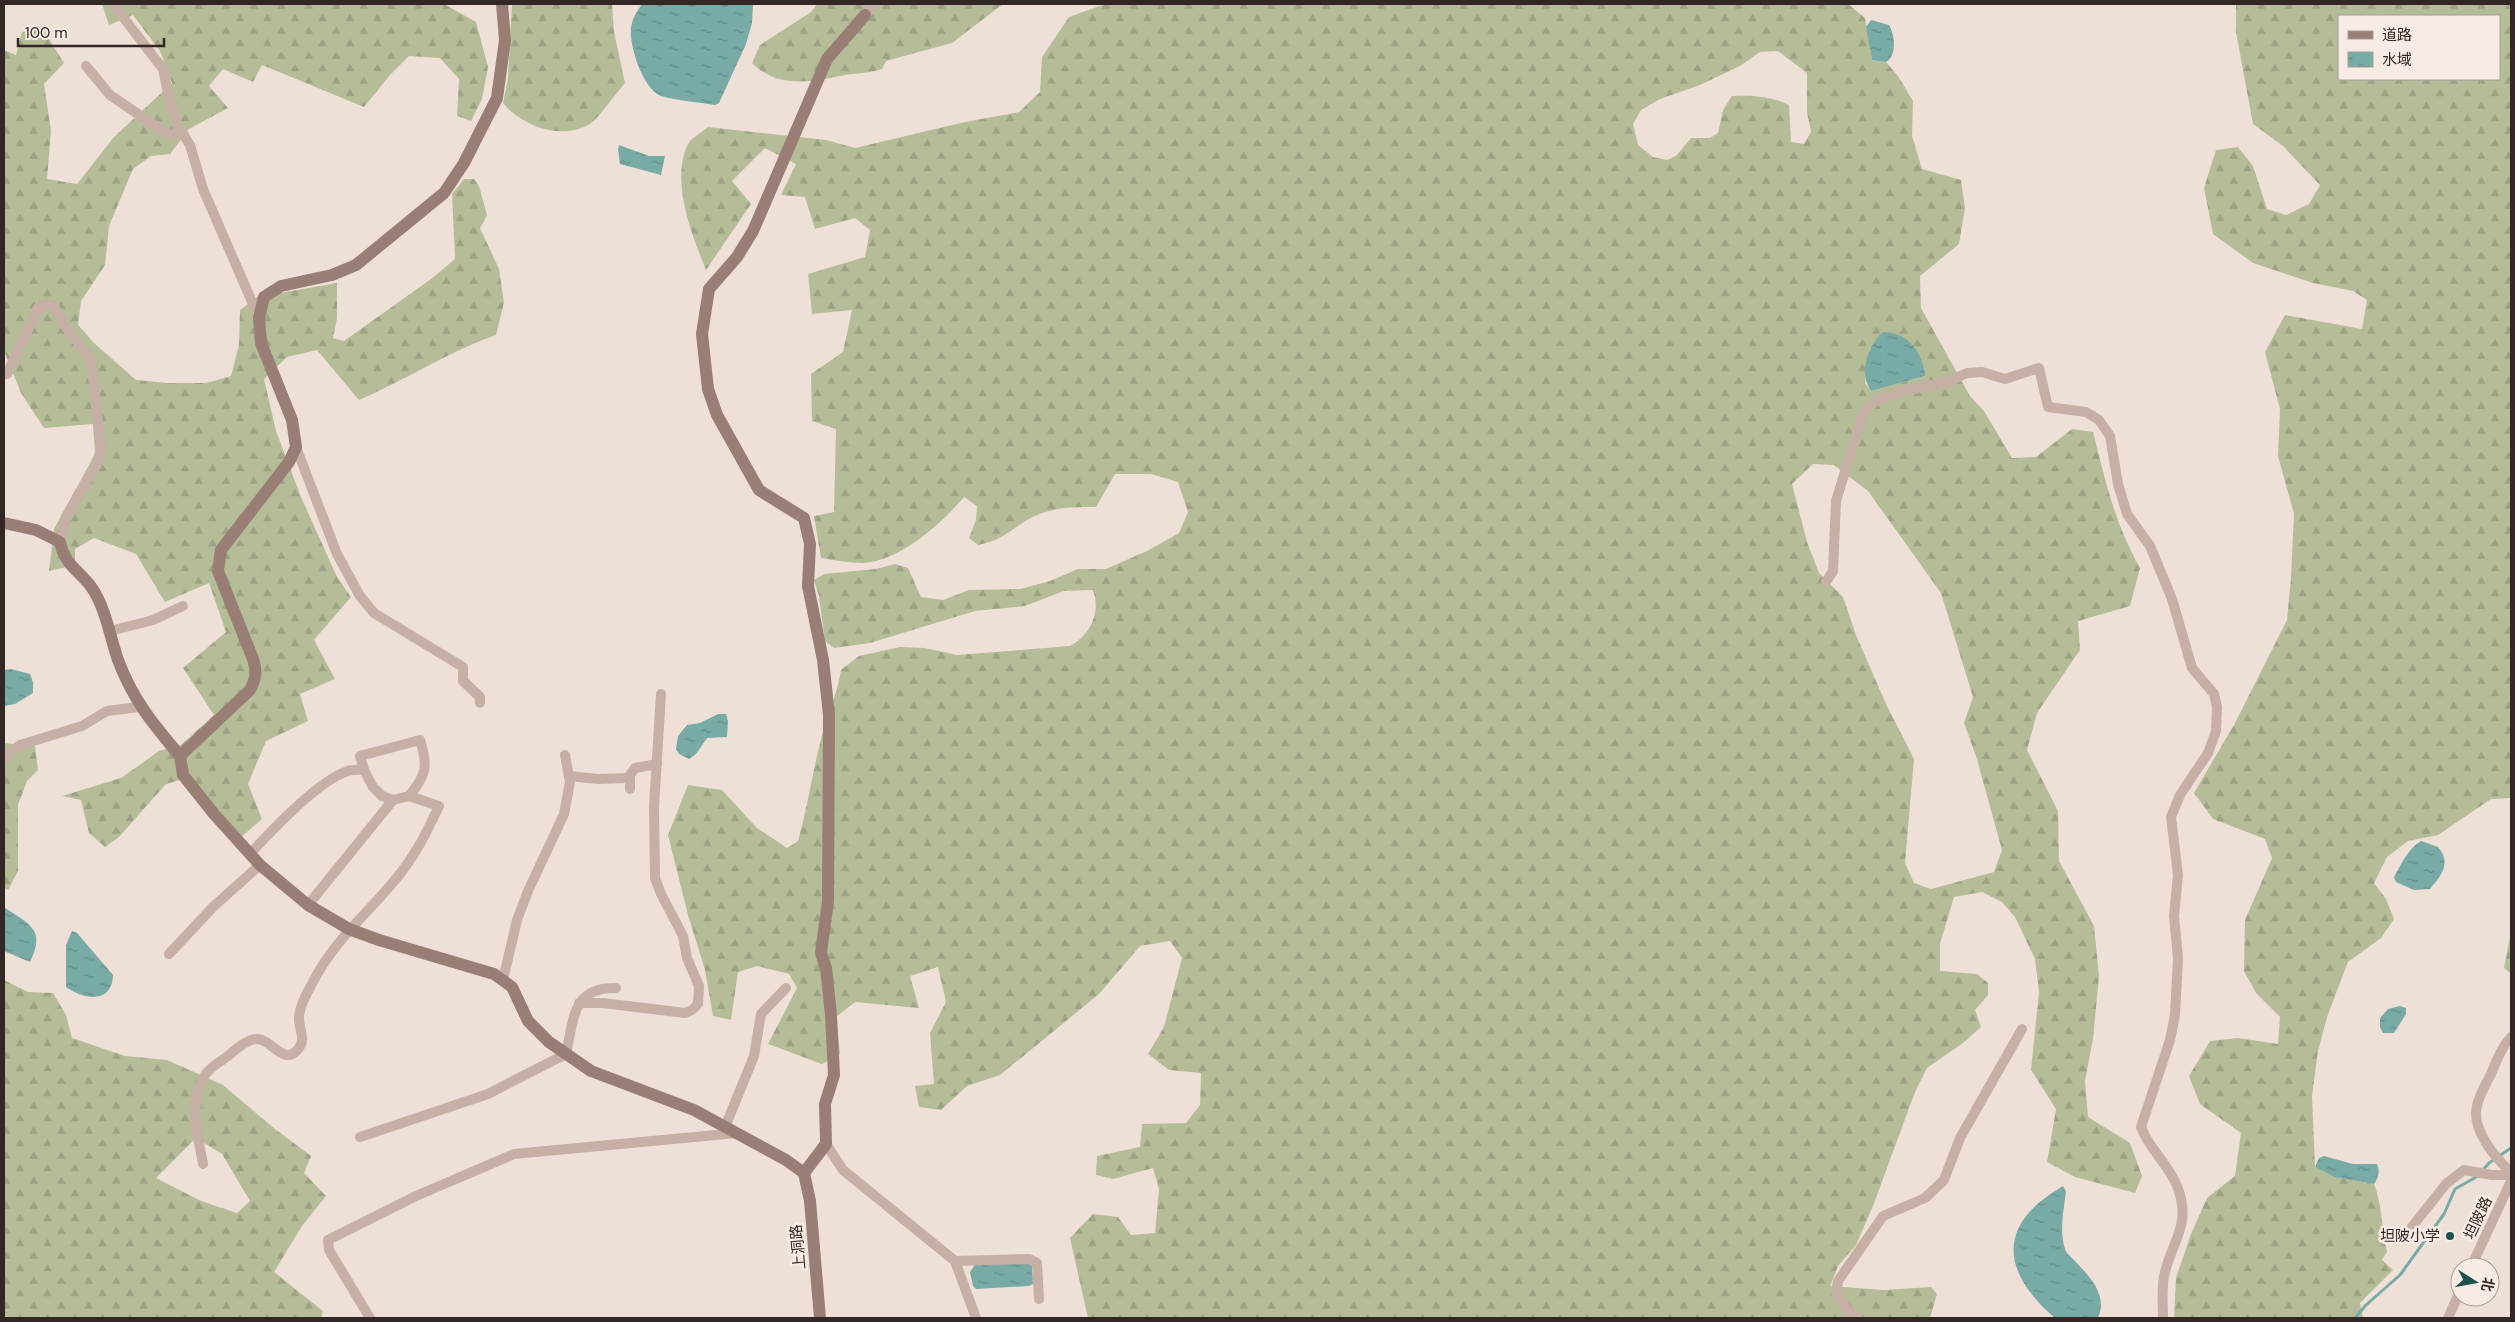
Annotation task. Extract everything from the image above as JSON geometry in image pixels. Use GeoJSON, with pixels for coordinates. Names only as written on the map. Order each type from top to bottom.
{"type":"FeatureCollection","features":[{"type":"Feature","properties":{"kind":"street"},"geometry":{"type":"LineString","coordinates":[[113,4],[164,69],[169,98],[190,145],[222,234],[259,318]]}},
{"type":"Feature","properties":{"kind":"street"},"geometry":{"type":"LineString","coordinates":[[480,703],[480,697],[464,682],[463,667],[374,613],[360,596],[336,554],[296,447],[292,420],[261,343],[259,318],[264,297],[281,286],[332,275],[356,265],[444,193],[464,163],[497,98],[505,40],[502,4]]}},
{"type":"Feature","properties":{"kind":"street"},"geometry":{"type":"LineString","coordinates":[[876,4],[827,59],[790,149],[753,231],[737,256],[710,289],[702,334],[708,389],[717,415],[759,490],[804,518],[810,544],[808,586],[823,660],[829,715],[828,901],[820,953],[826,968],[834,1075],[825,1104],[826,1144],[843,1170],[955,1261],[976,1318]]}},
{"type":"Feature","properties":{"kind":"street"},"geometry":{"type":"LineString","coordinates":[[86,66],[117,100],[163,131],[171,135],[184,135]]}},
{"type":"Feature","properties":{"kind":"street"},"geometry":{"type":"LineString","coordinates":[[7,374],[38,308],[47,304],[54,306],[65,326],[91,360],[101,449],[97,464],[66,517],[60,542],[63,556],[92,588],[110,631],[119,661],[139,707],[180,756],[183,775],[260,865],[308,905],[349,929],[494,974],[512,987],[528,1020],[549,1042],[592,1071],[694,1110],[786,1160],[804,1173],[826,1144]]}},
{"type":"Feature","properties":{"kind":"street"},"geometry":{"type":"LineString","coordinates":[[1826,582],[1833,570],[1836,501],[1863,413],[1874,402],[1899,392],[1947,382],[1967,373],[1982,372],[2005,379],[2039,368],[2048,407],[2086,412],[2099,420],[2110,436],[2118,484],[2127,514],[2150,546],[2172,600],[2192,668],[2214,694],[2217,707],[2216,731],[2208,753],[2180,794],[2171,817],[2178,875],[2174,916],[2178,958],[2175,1016],[2170,1040],[2141,1127],[2145,1138],[2165,1164],[2178,1187],[2181,1206],[2182,1228],[2165,1272],[2163,1318]]}},
{"type":"Feature","properties":{"kind":"street"},"geometry":{"type":"LineString","coordinates":[[180,756],[250,690],[254,682],[256,669],[253,659],[218,571],[221,550],[289,462],[296,447]]}},
{"type":"Feature","properties":{"kind":"street"},"geometry":{"type":"LineString","coordinates":[[4,523],[36,530],[60,542]]}},
{"type":"Feature","properties":{"kind":"street"},"geometry":{"type":"LineString","coordinates":[[110,631],[153,620],[183,606]]}},
{"type":"Feature","properties":{"kind":"street"},"geometry":{"type":"LineString","coordinates":[[579,1003],[603,1003],[686,1013],[698,1004],[699,986],[687,958],[683,936],[661,894],[655,878],[654,807],[661,694]]}},
{"type":"Feature","properties":{"kind":"street"},"geometry":{"type":"LineString","coordinates":[[4,758],[20,745],[82,726],[107,711],[139,707]]}},
{"type":"Feature","properties":{"kind":"street"},"geometry":{"type":"LineString","coordinates":[[203,1164],[196,1126],[196,1096],[205,1074],[245,1043],[256,1038],[264,1040],[278,1052],[286,1055],[298,1050],[303,1038],[299,1019],[308,993],[320,968],[349,929],[394,881],[425,837],[439,806],[409,796],[393,800],[382,796],[373,787],[364,770],[360,756],[420,740],[427,762],[418,786],[409,796]]}},
{"type":"Feature","properties":{"kind":"street"},"geometry":{"type":"LineString","coordinates":[[503,980],[517,920],[528,891],[564,814],[570,793],[565,754]]}},
{"type":"Feature","properties":{"kind":"street"},"geometry":{"type":"LineString","coordinates":[[630,789],[630,778],[635,768],[657,764]]}},
{"type":"Feature","properties":{"kind":"street"},"geometry":{"type":"LineString","coordinates":[[250,854],[283,819],[326,784],[349,770],[364,770]]}},
{"type":"Feature","properties":{"kind":"street"},"geometry":{"type":"LineString","coordinates":[[569,776],[614,780],[630,778]]}},
{"type":"Feature","properties":{"kind":"street"},"geometry":{"type":"LineString","coordinates":[[308,905],[393,800]]}},
{"type":"Feature","properties":{"kind":"street"},"geometry":{"type":"LineString","coordinates":[[169,954],[213,906],[260,865]]}},
{"type":"Feature","properties":{"kind":"street"},"geometry":{"type":"LineString","coordinates":[[360,1137],[488,1094],[566,1054],[579,1003],[591,991],[616,988]]}},
{"type":"Feature","properties":{"kind":"street"},"geometry":{"type":"LineString","coordinates":[[725,1127],[754,1056],[761,1014],[772,1000],[786,988]]}},
{"type":"Feature","properties":{"kind":"street"},"geometry":{"type":"LineString","coordinates":[[1858,1318],[1847,1310],[1836,1292],[1838,1281],[1883,1216],[1925,1198],[1944,1180],[1960,1138],[2022,1029]]}},
{"type":"Feature","properties":{"kind":"street"},"geometry":{"type":"LineString","coordinates":[[2511,1037],[2503,1045],[2477,1106],[2475,1118],[2481,1134],[2511,1174]]}},
{"type":"Feature","properties":{"kind":"street"},"geometry":{"type":"LineString","coordinates":[[370,1318],[329,1250],[328,1240],[337,1235],[416,1196],[514,1154],[737,1134]]}},
{"type":"Feature","properties":{"kind":"street"},"geometry":{"type":"LineString","coordinates":[[2411,1228],[2446,1184],[2464,1170],[2492,1175],[2511,1174]]}},
{"type":"Feature","properties":{"kind":"street","name":"上洞路"},"geometry":{"type":"LineString","coordinates":[[804,1173],[810,1201],[820,1318]]}},
{"type":"Feature","properties":{"kind":"street","name":"坦陂路"},"geometry":{"type":"LineString","coordinates":[[2476,1257],[2511,1181]]}},
{"type":"Feature","properties":{"kind":"street"},"geometry":{"type":"LineString","coordinates":[[955,1261],[1029,1259],[1037,1263],[1039,1299]]}},
{"type":"Feature","properties":{"kind":"green space"},"geometry":{"type":"Polygon","coordinates":[[[102,4],[444,4],[476,22],[488,67],[482,99],[471,121],[457,116],[459,79],[440,58],[409,56],[390,75],[364,107],[262,65],[253,82],[223,69],[209,86],[228,108],[189,129],[170,154],[151,156],[133,169],[109,226],[105,265],[81,301],[78,325],[94,343],[136,380],[168,383],[206,383],[231,376],[239,345],[240,310],[257,297],[337,283],[337,318],[333,338],[344,341],[431,279],[455,259],[452,194],[464,179],[474,179],[479,186],[487,215],[480,228],[499,269],[504,303],[496,335],[359,400],[317,350],[287,357],[264,379],[276,431],[301,497],[337,577],[351,597],[314,640],[335,679],[300,694],[308,721],[266,741],[248,784],[262,819],[240,838],[190,777],[166,784],[119,837],[105,847],[89,833],[81,800],[62,796],[121,778],[159,751],[181,745],[214,715],[183,668],[226,632],[209,583],[165,602],[136,554],[94,538],[75,549],[75,565],[49,571],[54,529],[95,454],[93,424],[44,428],[21,393],[4,351],[4,50],[16,55],[22,32],[41,26],[64,63],[44,84],[51,131],[47,179],[77,184],[114,137],[172,83],[160,51],[133,15],[109,25],[102,4]]]}},
{"type":"Feature","properties":{"kind":"green space"},"geometry":{"type":"Polygon","coordinates":[[[512,4],[612,4],[614,32],[625,83],[590,124],[579,129],[555,131],[531,124],[511,111],[503,103],[508,78],[512,4]]]}},
{"type":"Feature","properties":{"kind":"green space"},"geometry":{"type":"Polygon","coordinates":[[[817,4],[1003,4],[952,43],[886,61],[882,69],[876,71],[817,80],[793,81],[782,80],[772,76],[761,71],[752,63],[760,45],[811,12],[817,4]]]}},
{"type":"Feature","properties":{"kind":"green space"},"geometry":{"type":"Polygon","coordinates":[[[1105,4],[1848,4],[1865,18],[1872,60],[1886,62],[1898,76],[1913,101],[1912,136],[1922,169],[1961,180],[1965,208],[1959,244],[1920,276],[1921,308],[1970,396],[1984,411],[2012,458],[2036,457],[2072,429],[2093,432],[2117,518],[2140,568],[2130,606],[2078,621],[2080,650],[2037,713],[2027,750],[2058,811],[2059,861],[2094,926],[2099,976],[2093,1039],[2085,1081],[2088,1117],[2130,1143],[2142,1176],[2135,1193],[2075,1177],[2047,1162],[2056,1109],[2031,1070],[2039,992],[2035,959],[2015,917],[2002,902],[1982,892],[1954,897],[1940,944],[1940,971],[1977,974],[1988,983],[1988,995],[1975,1010],[1981,1027],[1963,1043],[1927,1068],[1915,1092],[1873,1206],[1856,1245],[1838,1266],[1830,1286],[1884,1290],[1931,1287],[1937,1294],[1930,1318],[1088,1318],[1070,1238],[1093,1214],[1118,1217],[1131,1235],[1155,1233],[1159,1189],[1153,1168],[1113,1179],[1096,1175],[1097,1156],[1140,1147],[1142,1124],[1186,1123],[1200,1105],[1201,1073],[1169,1070],[1148,1054],[1164,1027],[1182,958],[1170,941],[1140,946],[1099,994],[1000,1075],[967,1086],[941,1110],[919,1107],[915,1086],[934,1084],[930,1033],[946,1002],[938,967],[910,976],[919,1008],[855,1002],[836,1017],[840,1054],[822,1064],[768,1044],[797,988],[789,974],[757,966],[738,972],[731,1020],[713,1016],[705,970],[688,915],[668,835],[688,785],[722,790],[757,828],[787,848],[798,841],[820,743],[841,670],[859,656],[900,647],[925,648],[957,655],[1070,646],[1084,636],[1089,629],[1096,606],[1093,590],[1064,591],[1025,606],[975,611],[870,643],[834,648],[825,641],[819,596],[814,580],[824,574],[876,569],[895,564],[908,568],[921,597],[943,600],[969,590],[1020,589],[1050,581],[1078,569],[1106,569],[1147,551],[1179,533],[1188,512],[1178,482],[1151,474],[1115,474],[1096,507],[1069,508],[1044,512],[1027,520],[999,538],[986,543],[978,545],[969,538],[976,520],[977,506],[964,497],[932,529],[891,556],[863,563],[821,558],[814,516],[834,512],[836,429],[812,421],[811,374],[843,352],[852,310],[812,314],[808,274],[865,257],[870,230],[855,218],[815,229],[805,197],[781,195],[796,164],[765,148],[732,181],[751,204],[706,270],[689,225],[682,191],[683,159],[688,144],[708,127],[826,140],[855,148],[965,122],[1019,112],[1040,92],[1042,57],[1069,17],[1105,4]],[[1778,51],[1760,52],[1740,66],[1700,85],[1660,99],[1641,110],[1633,124],[1638,145],[1653,157],[1667,160],[1676,156],[1691,138],[1710,138],[1718,133],[1723,110],[1732,96],[1768,98],[1789,105],[1791,142],[1804,144],[1811,132],[1807,112],[1807,73],[1778,51]],[[1870,348],[1865,383],[1871,391],[1925,376],[1870,348]],[[1813,464],[1792,484],[1807,542],[1819,573],[1843,597],[1856,635],[1886,704],[1914,759],[1905,863],[1914,883],[1931,889],[1994,872],[2002,850],[1976,756],[1964,723],[1973,697],[1941,593],[1868,491],[1834,465],[1813,464]]]}},
{"type":"Feature","properties":{"kind":"green space"},"geometry":{"type":"Polygon","coordinates":[[[2236,4],[2511,4],[2511,798],[2491,799],[2438,835],[2408,841],[2387,857],[2374,883],[2386,899],[2394,919],[2381,938],[2348,962],[2327,1017],[2318,1051],[2312,1096],[2315,1167],[2334,1177],[2374,1184],[2379,1201],[2387,1252],[2382,1260],[2393,1270],[2360,1303],[2363,1318],[2174,1318],[2176,1278],[2191,1234],[2207,1198],[2235,1176],[2241,1133],[2200,1104],[2189,1076],[2210,1041],[2238,1038],[2278,1044],[2280,1017],[2256,993],[2244,971],[2245,920],[2272,858],[2265,839],[2213,819],[2194,793],[2235,723],[2287,620],[2294,514],[2278,456],[2280,409],[2265,352],[2285,315],[2362,329],[2367,300],[2353,291],[2313,283],[2253,263],[2213,234],[2204,188],[2216,150],[2238,147],[2253,166],[2267,209],[2286,215],[2309,204],[2320,185],[2283,146],[2253,124],[2236,32],[2236,4]]]}},
{"type":"Feature","properties":{"kind":"green space"},"geometry":{"type":"Polygon","coordinates":[[[4,743],[35,746],[38,770],[27,781],[18,805],[18,871],[8,890],[4,888],[4,743]]]}},
{"type":"Feature","properties":{"kind":"green space"},"geometry":{"type":"Polygon","coordinates":[[[2511,931],[2511,974],[2504,968],[2511,931]]]}},
{"type":"Feature","properties":{"kind":"green space"},"geometry":{"type":"Polygon","coordinates":[[[4,980],[28,992],[53,993],[66,1015],[72,1038],[125,1056],[167,1060],[223,1085],[275,1129],[311,1156],[304,1173],[326,1196],[302,1226],[274,1272],[323,1311],[321,1318],[4,1318],[4,980]],[[196,1138],[156,1178],[201,1201],[237,1213],[250,1201],[222,1154],[196,1138]]]}},
{"type":"Feature","properties":{"kind":"water"},"geometry":{"type":"Polygon","coordinates":[[[642,4],[753,4],[752,23],[746,44],[719,103],[715,105],[668,98],[654,92],[648,85],[638,66],[631,36],[632,21],[642,4]]]}},
{"type":"Feature","properties":{"kind":"water"},"geometry":{"type":"Polygon","coordinates":[[[1871,20],[1889,25],[1891,29],[1894,45],[1892,55],[1886,62],[1872,60],[1866,27],[1871,20]]]}},
{"type":"Feature","properties":{"kind":"water"},"geometry":{"type":"Polygon","coordinates":[[[619,145],[649,156],[665,156],[661,175],[620,164],[619,145]]]}},
{"type":"Feature","properties":{"kind":"water"},"geometry":{"type":"Polygon","coordinates":[[[1883,332],[1900,336],[1913,345],[1921,359],[1925,376],[1871,391],[1865,376],[1866,360],[1873,344],[1883,332]]]}},
{"type":"Feature","properties":{"kind":"water"},"geometry":{"type":"Polygon","coordinates":[[[11,669],[30,674],[33,682],[33,693],[15,704],[4,706],[4,670],[11,669]]]}},
{"type":"Feature","properties":{"kind":"water"},"geometry":{"type":"Polygon","coordinates":[[[718,714],[726,714],[728,721],[727,737],[707,738],[696,754],[689,759],[679,754],[676,749],[678,736],[687,725],[700,723],[718,714]]]}},
{"type":"Feature","properties":{"kind":"water"},"geometry":{"type":"Polygon","coordinates":[[[2421,841],[2438,847],[2445,864],[2438,879],[2430,889],[2414,890],[2396,882],[2394,877],[2408,853],[2421,841]]]}},
{"type":"Feature","properties":{"kind":"water"},"geometry":{"type":"Polygon","coordinates":[[[4,907],[28,924],[36,935],[35,951],[30,962],[4,951],[4,907]]]}},
{"type":"Feature","properties":{"kind":"water"},"geometry":{"type":"Polygon","coordinates":[[[72,931],[77,933],[113,975],[108,991],[102,995],[89,997],[66,987],[66,945],[72,931]]]}},
{"type":"Feature","properties":{"kind":"water"},"geometry":{"type":"Polygon","coordinates":[[[2400,1006],[2406,1008],[2406,1014],[2394,1033],[2383,1033],[2380,1027],[2380,1018],[2388,1009],[2400,1006]]]}},
{"type":"Feature","properties":{"kind":"water"},"geometry":{"type":"Polygon","coordinates":[[[2324,1156],[2353,1164],[2377,1164],[2379,1172],[2377,1179],[2374,1184],[2334,1177],[2315,1167],[2319,1158],[2324,1156]]]}},
{"type":"Feature","properties":{"kind":"water"},"geometry":{"type":"Polygon","coordinates":[[[2063,1186],[2066,1191],[2062,1227],[2063,1242],[2068,1254],[2096,1287],[2101,1302],[2098,1318],[2055,1318],[2037,1300],[2024,1283],[2016,1266],[2014,1249],[2017,1232],[2026,1216],[2041,1201],[2063,1186]]]}},
{"type":"Feature","properties":{"kind":"water"},"geometry":{"type":"Polygon","coordinates":[[[1028,1263],[1032,1265],[1033,1284],[1029,1286],[976,1289],[973,1286],[970,1272],[975,1265],[1028,1263]]]}},
{"type":"Feature","properties":{"kind":"waterway"},"geometry":{"type":"LineString","coordinates":[[2482,1171],[2489,1163],[2511,1148]]}},
{"type":"Feature","properties":{"kind":"waterway"},"geometry":{"type":"LineString","coordinates":[[2355,1318],[2366,1305],[2400,1275],[2444,1214],[2455,1189],[2478,1176]]}},
{"type":"Feature","properties":{"kind":"place","name":"坦陂小学"},"geometry":{"type":"Point","coordinates":[2450,1236]}}]}
